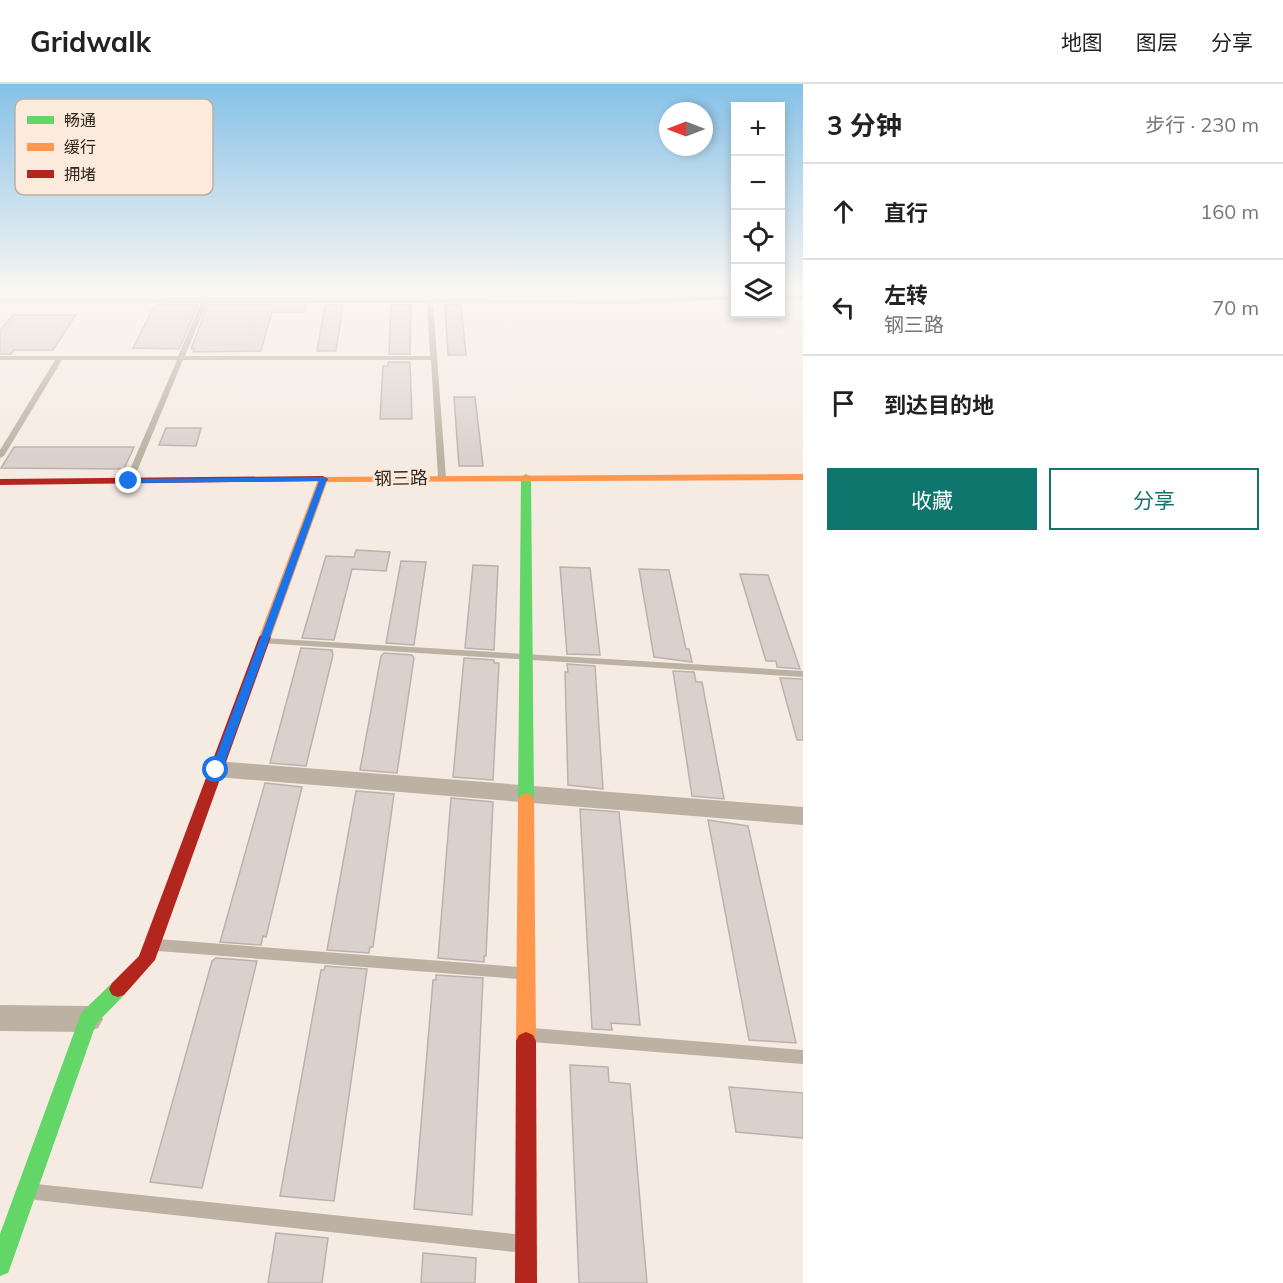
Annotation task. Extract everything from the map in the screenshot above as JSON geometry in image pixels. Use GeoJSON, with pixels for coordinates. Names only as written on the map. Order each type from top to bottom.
{"type":"FeatureCollection","features":[{"type":"Feature","properties":{"kind":"street"},"geometry":{"type":"LineString","coordinates":[[526,477],[526,1283]]}},
{"type":"Feature","properties":{"kind":"street","name":"钢三路"},"geometry":{"type":"LineString","coordinates":[[0,482],[803,477]]}},
{"type":"Feature","properties":{"kind":"street"},"geometry":{"type":"LineString","coordinates":[[0,1265],[87,1019],[130,979],[146,960],[323,479]]}},
{"type":"Feature","properties":{"kind":"street"},"geometry":{"type":"LineString","coordinates":[[216,770],[803,816]]}},
{"type":"Feature","properties":{"kind":"street"},"geometry":{"type":"LineString","coordinates":[[0,1018],[87,1019]]}},
{"type":"Feature","properties":{"kind":"lane"},"geometry":{"type":"LineString","coordinates":[[129,481],[186,347]]}},
{"type":"Feature","properties":{"kind":"lane"},"geometry":{"type":"LineString","coordinates":[[433,347],[442,478]]}},
{"type":"Feature","properties":{"kind":"lane"},"geometry":{"type":"LineString","coordinates":[[0,358],[434,357]]}},
{"type":"Feature","properties":{"kind":"lane"},"geometry":{"type":"LineString","coordinates":[[0,456],[60,358]]}},
{"type":"Feature","properties":{"kind":"lane"},"geometry":{"type":"LineString","coordinates":[[263,641],[803,674]]}},
{"type":"Feature","properties":{"kind":"lane"},"geometry":{"type":"LineString","coordinates":[[152,944],[526,973]]}},
{"type":"Feature","properties":{"kind":"lane"},"geometry":{"type":"LineString","coordinates":[[526,1035],[803,1058]]}},
{"type":"Feature","properties":{"kind":"lane"},"geometry":{"type":"LineString","coordinates":[[26,1191],[526,1244]]}},
{"type":"Feature","properties":{"kind":"building"},"geometry":{"type":"Polygon","coordinates":[[[0,347],[55,347],[53,350],[14,350],[11,354],[0,354],[0,347]]]}},
{"type":"Feature","properties":{"kind":"building"},"geometry":{"type":"Polygon","coordinates":[[[134,347],[180,347],[179,349],[134,347]]]}},
{"type":"Feature","properties":{"kind":"building"},"geometry":{"type":"Polygon","coordinates":[[[192,347],[262,347],[261,351],[193,352],[194,349],[191,349],[192,347]]]}},
{"type":"Feature","properties":{"kind":"building"},"geometry":{"type":"Polygon","coordinates":[[[318,347],[337,347],[336,351],[317,351],[318,347]]]}},
{"type":"Feature","properties":{"kind":"building"},"geometry":{"type":"Polygon","coordinates":[[[389,347],[410,347],[410,354],[389,354],[389,347]]]}},
{"type":"Feature","properties":{"kind":"building"},"geometry":{"type":"Polygon","coordinates":[[[448,347],[465,347],[466,355],[448,355],[448,347]]]}},
{"type":"Feature","properties":{"kind":"building"},"geometry":{"type":"Polygon","coordinates":[[[388,362],[410,362],[412,419],[380,419],[383,366],[388,366],[388,362]]]}},
{"type":"Feature","properties":{"kind":"building"},"geometry":{"type":"Polygon","coordinates":[[[454,397],[475,397],[483,466],[459,466],[454,397]]]}},
{"type":"Feature","properties":{"kind":"building"},"geometry":{"type":"Polygon","coordinates":[[[166,428],[201,428],[196,446],[159,445],[166,428]]]}},
{"type":"Feature","properties":{"kind":"building"},"geometry":{"type":"Polygon","coordinates":[[[14,447],[134,447],[124,469],[1,468],[14,447]]]}},
{"type":"Feature","properties":{"kind":"building"},"geometry":{"type":"Polygon","coordinates":[[[356,550],[390,552],[386,571],[352,569],[334,640],[302,638],[326,556],[354,557],[356,550]]]}},
{"type":"Feature","properties":{"kind":"building"},"geometry":{"type":"Polygon","coordinates":[[[401,561],[426,562],[414,645],[386,643],[401,561]]]}},
{"type":"Feature","properties":{"kind":"building"},"geometry":{"type":"Polygon","coordinates":[[[473,565],[498,566],[494,650],[465,648],[473,565]]]}},
{"type":"Feature","properties":{"kind":"building"},"geometry":{"type":"Polygon","coordinates":[[[560,567],[590,568],[600,655],[567,654],[560,567]]]}},
{"type":"Feature","properties":{"kind":"building"},"geometry":{"type":"Polygon","coordinates":[[[639,569],[669,570],[686,649],[689,649],[692,662],[654,657],[639,569]]]}},
{"type":"Feature","properties":{"kind":"building"},"geometry":{"type":"Polygon","coordinates":[[[740,574],[768,575],[800,669],[777,667],[776,661],[766,661],[740,574]]]}},
{"type":"Feature","properties":{"kind":"building"},"geometry":{"type":"Polygon","coordinates":[[[301,648],[332,650],[333,655],[306,766],[270,763],[301,648]]]}},
{"type":"Feature","properties":{"kind":"building"},"geometry":{"type":"Polygon","coordinates":[[[384,653],[412,655],[414,658],[397,773],[360,770],[381,656],[384,653]]]}},
{"type":"Feature","properties":{"kind":"building"},"geometry":{"type":"Polygon","coordinates":[[[464,658],[494,660],[494,663],[499,663],[493,780],[453,777],[464,658]]]}},
{"type":"Feature","properties":{"kind":"building"},"geometry":{"type":"Polygon","coordinates":[[[567,664],[595,666],[603,789],[568,785],[565,672],[568,672],[567,664]]]}},
{"type":"Feature","properties":{"kind":"building"},"geometry":{"type":"Polygon","coordinates":[[[673,671],[694,672],[696,682],[702,682],[724,799],[692,796],[673,671]]]}},
{"type":"Feature","properties":{"kind":"building"},"geometry":{"type":"Polygon","coordinates":[[[780,678],[803,679],[803,740],[797,740],[780,678]]]}},
{"type":"Feature","properties":{"kind":"building"},"geometry":{"type":"Polygon","coordinates":[[[265,783],[302,787],[266,937],[263,936],[261,945],[220,942],[265,783]]]}},
{"type":"Feature","properties":{"kind":"building"},"geometry":{"type":"Polygon","coordinates":[[[356,791],[394,794],[373,947],[370,947],[369,953],[327,950],[356,791]]]}},
{"type":"Feature","properties":{"kind":"building"},"geometry":{"type":"Polygon","coordinates":[[[451,798],[493,802],[484,962],[438,958],[451,798]]]}},
{"type":"Feature","properties":{"kind":"building"},"geometry":{"type":"Polygon","coordinates":[[[580,809],[619,812],[640,1025],[611,1023],[612,1030],[592,1029],[580,809]]]}},
{"type":"Feature","properties":{"kind":"building"},"geometry":{"type":"Polygon","coordinates":[[[708,820],[748,826],[796,1043],[749,1040],[708,820]]]}},
{"type":"Feature","properties":{"kind":"building"},"geometry":{"type":"Polygon","coordinates":[[[216,958],[257,961],[202,1188],[150,1182],[212,961],[216,958]]]}},
{"type":"Feature","properties":{"kind":"building"},"geometry":{"type":"Polygon","coordinates":[[[325,966],[367,969],[334,1201],[280,1196],[321,970],[324,970],[325,966]]]}},
{"type":"Feature","properties":{"kind":"building"},"geometry":{"type":"Polygon","coordinates":[[[436,975],[483,978],[472,1215],[414,1209],[433,980],[436,980],[436,975]]]}},
{"type":"Feature","properties":{"kind":"building"},"geometry":{"type":"Polygon","coordinates":[[[570,1065],[608,1067],[609,1082],[630,1084],[647,1283],[579,1283],[570,1065]]]}},
{"type":"Feature","properties":{"kind":"building"},"geometry":{"type":"Polygon","coordinates":[[[729,1087],[803,1093],[803,1138],[736,1132],[729,1087]]]}},
{"type":"Feature","properties":{"kind":"building"},"geometry":{"type":"Polygon","coordinates":[[[276,1233],[328,1238],[322,1283],[268,1283],[276,1233]]]}},
{"type":"Feature","properties":{"kind":"building"},"geometry":{"type":"Polygon","coordinates":[[[423,1253],[476,1258],[475,1283],[421,1283],[423,1253]]]}},
{"type":"Feature","properties":{"kind":"traffic: fast"},"geometry":{"type":"LineString","coordinates":[[526,477],[526,799]]}},
{"type":"Feature","properties":{"kind":"traffic: fast"},"geometry":{"type":"LineString","coordinates":[[0,1265],[88,1019],[118,989]]}},
{"type":"Feature","properties":{"kind":"traffic: slow"},"geometry":{"type":"LineString","coordinates":[[323,479],[803,477]]}},
{"type":"Feature","properties":{"kind":"traffic: slow"},"geometry":{"type":"LineString","coordinates":[[265,637],[323,479]]}},
{"type":"Feature","properties":{"kind":"traffic: slow"},"geometry":{"type":"LineString","coordinates":[[526,799],[526,1041]]}},
{"type":"Feature","properties":{"kind":"traffic: jam"},"geometry":{"type":"LineString","coordinates":[[0,482],[323,479]]}},
{"type":"Feature","properties":{"kind":"traffic: jam"},"geometry":{"type":"LineString","coordinates":[[118,989],[146,960],[265,637]]}},
{"type":"Feature","properties":{"kind":"traffic: jam"},"geometry":{"type":"LineString","coordinates":[[526,1041],[526,1283]]}},
{"type":"Feature","properties":{"kind":"route"},"geometry":{"type":"LineString","coordinates":[[129,481],[323,479],[216,770]]}}]}
